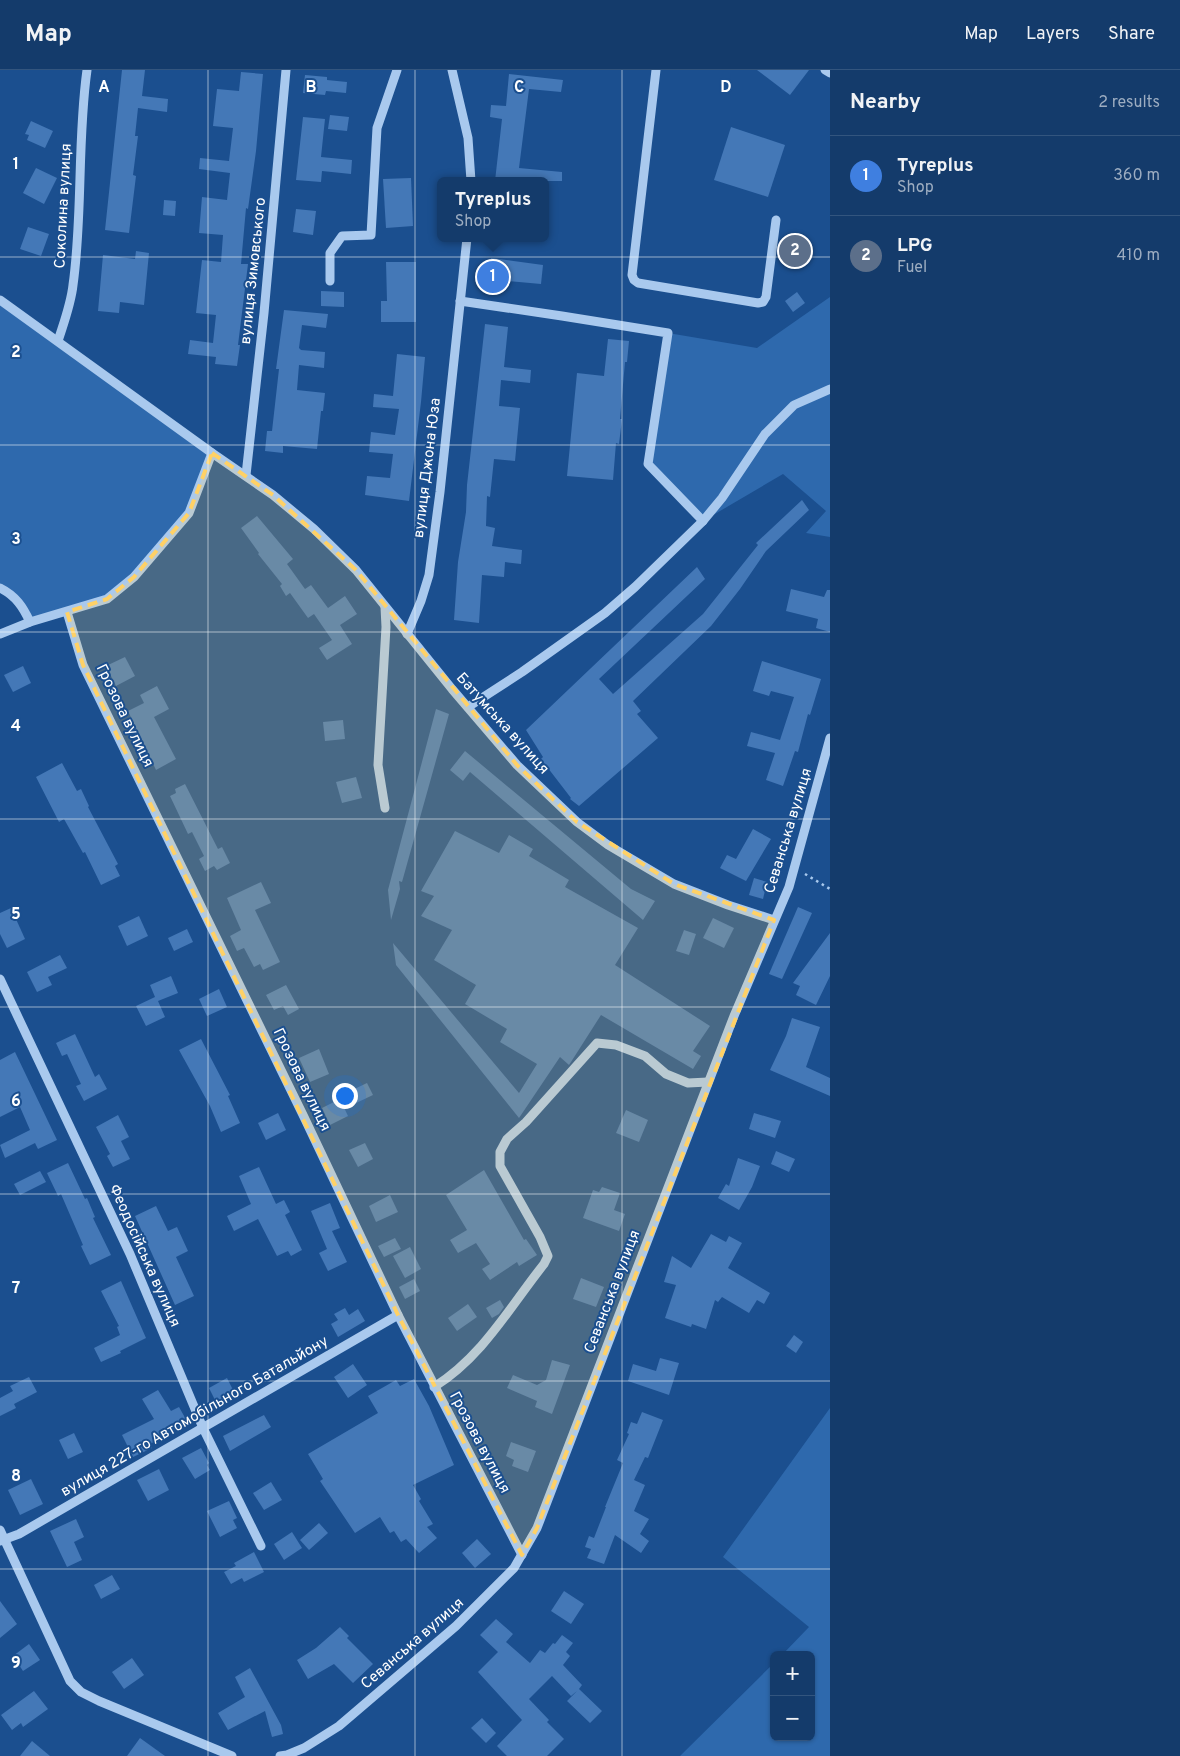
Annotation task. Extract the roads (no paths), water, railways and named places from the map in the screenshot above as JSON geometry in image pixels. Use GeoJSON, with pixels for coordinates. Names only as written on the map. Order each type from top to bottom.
{"type":"FeatureCollection","features":[{"type":"Feature","properties":{"kind":"street","name":"Соколина вулиця"},"geometry":{"type":"LineString","coordinates":[[58,341],[69,307],[73,286],[79,224],[80,161],[87,70]]}},
{"type":"Feature","properties":{"kind":"street","name":"вулиця Зимовського"},"geometry":{"type":"LineString","coordinates":[[246,475],[264,313],[286,70]]}},
{"type":"Feature","properties":{"kind":"street"},"geometry":{"type":"LineString","coordinates":[[330,281],[330,253],[342,236],[371,235],[377,128],[397,70]]}},
{"type":"Feature","properties":{"kind":"street"},"geometry":{"type":"LineString","coordinates":[[452,70],[468,138],[471,177]]}},
{"type":"Feature","properties":{"kind":"street"},"geometry":{"type":"LineString","coordinates":[[656,70],[632,275],[634,280],[638,283],[758,303],[763,302],[766,297],[776,220]]}},
{"type":"Feature","properties":{"kind":"street"},"geometry":{"type":"LineString","coordinates":[[825,70],[830,73]]}},
{"type":"Feature","properties":{"kind":"street","name":"вулиця Джона Юза"},"geometry":{"type":"LineString","coordinates":[[407,634],[421,601],[429,575],[440,492],[467,242]]}},
{"type":"Feature","properties":{"kind":"street","name":"Батумська вулиця"},"geometry":{"type":"LineString","coordinates":[[0,300],[212,454],[246,475],[314,529],[356,570],[516,765],[577,822],[608,845],[674,884],[774,920]]}},
{"type":"Feature","properties":{"kind":"street"},"geometry":{"type":"LineString","coordinates":[[460,301],[668,334],[648,464],[703,521]]}},
{"type":"Feature","properties":{"kind":"street"},"geometry":{"type":"LineString","coordinates":[[468,707],[522,672],[605,613],[635,587],[703,521],[722,498],[766,434],[794,405],[830,389]]}},
{"type":"Feature","properties":{"kind":"street"},"geometry":{"type":"LineString","coordinates":[[0,634],[30,622],[107,599],[134,577],[189,513],[212,454]]}},
{"type":"Feature","properties":{"kind":"street"},"geometry":{"type":"LineString","coordinates":[[0,588],[12,595],[23,606],[30,622]]}},
{"type":"Feature","properties":{"kind":"street"},"geometry":{"type":"LineString","coordinates":[[385,607],[386,627],[378,765],[385,808]]}},
{"type":"Feature","properties":{"kind":"street","name":"Грозова вулиця"},"geometry":{"type":"LineString","coordinates":[[67,612],[84,665],[300,1108],[398,1315],[522,1555]]}},
{"type":"Feature","properties":{"kind":"street","name":"Севанська вулиця"},"geometry":{"type":"LineString","coordinates":[[280,1756],[304,1748],[339,1726],[456,1626],[514,1568],[537,1528],[708,1082],[789,887],[830,738]]}},
{"type":"Feature","properties":{"kind":"street","name":"Феодосійська вулиця"},"geometry":{"type":"LineString","coordinates":[[0,979],[130,1254],[203,1428],[261,1546]]}},
{"type":"Feature","properties":{"kind":"street"},"geometry":{"type":"LineString","coordinates":[[434,1386],[475,1355],[510,1312],[548,1256],[540,1237],[500,1166],[500,1152],[507,1139],[526,1122],[597,1043],[616,1045],[645,1056],[666,1074],[688,1083],[708,1082]]}},
{"type":"Feature","properties":{"kind":"street","name":"вулиця 227-го Автомобільного Батальйону"},"geometry":{"type":"LineString","coordinates":[[2,1540],[19,1534],[398,1315]]}},
{"type":"Feature","properties":{"kind":"street"},"geometry":{"type":"LineString","coordinates":[[0,1530],[2,1540],[70,1680],[82,1692],[99,1702],[232,1756]]}},
{"type":"Feature","properties":{"kind":"place","name":"LPG"},"geometry":{"type":"Point","coordinates":[795,251]}},
{"type":"Feature","properties":{"kind":"place","name":"Tyreplus"},"geometry":{"type":"Point","coordinates":[493,277]}}]}
